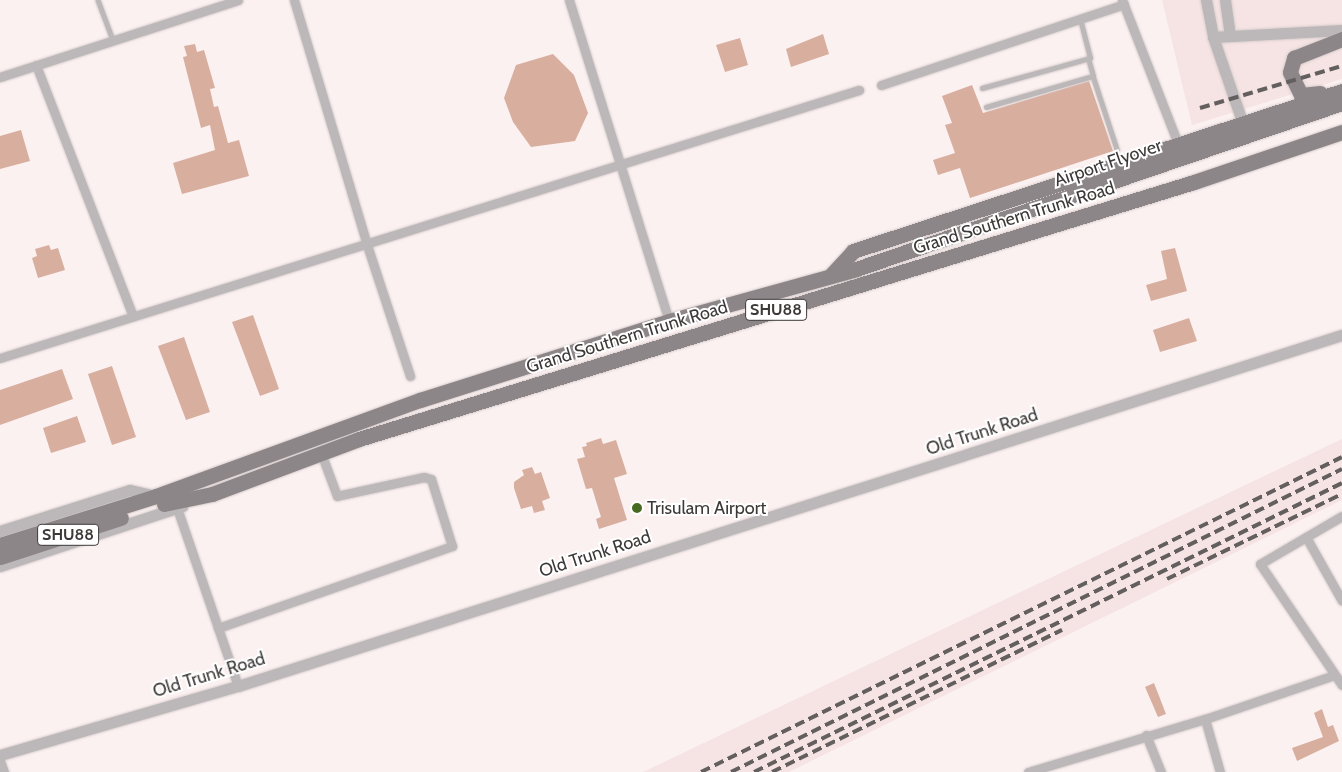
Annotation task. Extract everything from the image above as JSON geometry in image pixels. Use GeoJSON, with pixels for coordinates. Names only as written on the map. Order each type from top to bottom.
{"type":"FeatureCollection","features":[{"type":"Feature","properties":{"kind":"main road"},"geometry":{"type":"LineString","coordinates":[[1342,39],[1294,58],[1290,72],[1301,95],[1313,95],[1342,85]]}},
{"type":"Feature","properties":{"kind":"main road"},"geometry":{"type":"LineString","coordinates":[[829,277],[853,252],[1342,91]]}},
{"type":"Feature","properties":{"kind":"main road","name":"Airport Flyover"},"geometry":{"type":"LineString","coordinates":[[829,277],[1342,103]]}},
{"type":"Feature","properties":{"kind":"main road","name":"Grand Southern Trunk Road"},"geometry":{"type":"LineString","coordinates":[[212,494],[321,452],[1185,185],[1342,132]]}},
{"type":"Feature","properties":{"kind":"main road","name":"Grand Southern Trunk Road"},"geometry":{"type":"LineString","coordinates":[[156,496],[420,400],[669,321],[829,277]]}},
{"type":"Feature","properties":{"kind":"main road","name":"SHU88"},"geometry":{"type":"LineString","coordinates":[[0,545],[133,508],[212,494]]}},
{"type":"Feature","properties":{"kind":"main road","name":"SHU88"},"geometry":{"type":"LineString","coordinates":[[0,557],[133,508],[156,496]]}},
{"type":"Feature","properties":{"kind":"street"},"geometry":{"type":"LineString","coordinates":[[0,77],[238,0]]}},
{"type":"Feature","properties":{"kind":"street"},"geometry":{"type":"LineString","coordinates":[[294,0],[366,242],[410,376]]}},
{"type":"Feature","properties":{"kind":"street"},"geometry":{"type":"LineString","coordinates":[[569,0],[669,321]]}},
{"type":"Feature","properties":{"kind":"street"},"geometry":{"type":"LineString","coordinates":[[1206,0],[1213,37],[1243,124]]}},
{"type":"Feature","properties":{"kind":"street"},"geometry":{"type":"LineString","coordinates":[[1225,0],[1230,35]]}},
{"type":"Feature","properties":{"kind":"street"},"geometry":{"type":"LineString","coordinates":[[881,85],[1123,2],[1179,146]]}},
{"type":"Feature","properties":{"kind":"street"},"geometry":{"type":"LineString","coordinates":[[1213,37],[1342,30]]}},
{"type":"Feature","properties":{"kind":"street"},"geometry":{"type":"LineString","coordinates":[[36,65],[133,316]]}},
{"type":"Feature","properties":{"kind":"street"},"geometry":{"type":"LineString","coordinates":[[0,358],[619,163],[860,90]]}},
{"type":"Feature","properties":{"kind":"street","name":"Old Trunk Road"},"geometry":{"type":"LineString","coordinates":[[0,755],[238,686],[1342,335]]}},
{"type":"Feature","properties":{"kind":"street"},"geometry":{"type":"LineString","coordinates":[[218,628],[452,546],[431,479],[424,477],[337,496],[321,452]]}},
{"type":"Feature","properties":{"kind":"street"},"geometry":{"type":"LineString","coordinates":[[0,531],[130,490],[156,496]]}},
{"type":"Feature","properties":{"kind":"street"},"geometry":{"type":"LineString","coordinates":[[0,566],[177,508],[212,494]]}},
{"type":"Feature","properties":{"kind":"street"},"geometry":{"type":"LineString","coordinates":[[177,508],[238,686]]}},
{"type":"Feature","properties":{"kind":"street"},"geometry":{"type":"LineString","coordinates":[[1342,516],[1260,564],[1342,685]]}},
{"type":"Feature","properties":{"kind":"street"},"geometry":{"type":"LineString","coordinates":[[1306,537],[1342,601]]}},
{"type":"Feature","properties":{"kind":"street"},"geometry":{"type":"LineString","coordinates":[[1028,772],[1040,770],[1146,735],[1204,719],[1334,675]]}},
{"type":"Feature","properties":{"kind":"street"},"geometry":{"type":"LineString","coordinates":[[1204,719],[1220,772]]}},
{"type":"Feature","properties":{"kind":"street"},"geometry":{"type":"LineString","coordinates":[[1146,735],[1162,772]]}},
{"type":"Feature","properties":{"kind":"street"},"geometry":{"type":"LineString","coordinates":[[0,762],[4,772]]}},
{"type":"Feature","properties":{"kind":"lane"},"geometry":{"type":"LineString","coordinates":[[98,0],[112,40]]}},
{"type":"Feature","properties":{"kind":"lane"},"geometry":{"type":"LineString","coordinates":[[1080,18],[1091,55],[1088,59],[1117,149]]}},
{"type":"Feature","properties":{"kind":"lane"},"geometry":{"type":"LineString","coordinates":[[982,88],[1088,59]]}},
{"type":"Feature","properties":{"kind":"lane"},"geometry":{"type":"LineString","coordinates":[[986,107],[1093,76]]}},
{"type":"Feature","properties":{"kind":"shaded area"},"geometry":{"type":"Polygon","coordinates":[[[1162,0],[1342,0],[1342,79],[1192,125],[1162,0]]]}},
{"type":"Feature","properties":{"kind":"shaded area"},"geometry":{"type":"Polygon","coordinates":[[[1342,439],[1342,500],[789,772],[643,772],[1342,439]]]}},
{"type":"Feature","properties":{"kind":"building"},"geometry":{"type":"Polygon","coordinates":[[[823,34],[829,54],[791,67],[786,49],[823,34]]]}},
{"type":"Feature","properties":{"kind":"building"},"geometry":{"type":"Polygon","coordinates":[[[740,38],[748,65],[725,72],[716,45],[740,38]]]}},
{"type":"Feature","properties":{"kind":"building"},"geometry":{"type":"Polygon","coordinates":[[[195,44],[197,52],[204,50],[215,88],[210,89],[214,107],[218,106],[228,143],[239,140],[249,176],[182,194],[173,163],[215,150],[210,125],[201,128],[183,57],[187,56],[184,46],[195,44]]]}},
{"type":"Feature","properties":{"kind":"building"},"geometry":{"type":"Polygon","coordinates":[[[553,54],[574,75],[588,113],[575,141],[531,147],[513,122],[504,98],[516,65],[553,54]]]}},
{"type":"Feature","properties":{"kind":"building"},"geometry":{"type":"Polygon","coordinates":[[[1089,81],[1113,151],[970,198],[960,168],[938,175],[933,160],[955,153],[945,125],[952,123],[942,96],[972,85],[983,113],[1089,81]]]}},
{"type":"Feature","properties":{"kind":"building"},"geometry":{"type":"Polygon","coordinates":[[[21,130],[30,161],[0,169],[0,136],[21,130]]]}},
{"type":"Feature","properties":{"kind":"building"},"geometry":{"type":"Polygon","coordinates":[[[49,245],[51,250],[58,248],[65,270],[38,278],[32,258],[37,256],[35,249],[49,245]]]}},
{"type":"Feature","properties":{"kind":"building"},"geometry":{"type":"Polygon","coordinates":[[[1175,248],[1187,291],[1151,301],[1146,285],[1167,279],[1161,251],[1175,248]]]}},
{"type":"Feature","properties":{"kind":"building"},"geometry":{"type":"Polygon","coordinates":[[[253,315],[279,389],[260,396],[232,322],[253,315]]]}},
{"type":"Feature","properties":{"kind":"building"},"geometry":{"type":"Polygon","coordinates":[[[1189,318],[1197,341],[1160,352],[1153,330],[1189,318]]]}},
{"type":"Feature","properties":{"kind":"building"},"geometry":{"type":"Polygon","coordinates":[[[184,337],[210,412],[186,420],[158,346],[184,337]]]}},
{"type":"Feature","properties":{"kind":"building"},"geometry":{"type":"Polygon","coordinates":[[[112,366],[136,437],[112,445],[88,374],[112,366]]]}},
{"type":"Feature","properties":{"kind":"building"},"geometry":{"type":"Polygon","coordinates":[[[62,369],[73,399],[0,425],[0,390],[62,369]]]}},
{"type":"Feature","properties":{"kind":"building"},"geometry":{"type":"Polygon","coordinates":[[[77,416],[86,442],[51,453],[43,428],[77,416]]]}},
{"type":"Feature","properties":{"kind":"building"},"geometry":{"type":"Polygon","coordinates":[[[601,438],[603,444],[616,440],[627,474],[614,478],[627,520],[599,529],[596,519],[601,517],[592,488],[586,489],[577,459],[585,457],[582,447],[587,446],[586,443],[601,438]]]}},
{"type":"Feature","properties":{"kind":"building"},"geometry":{"type":"Polygon","coordinates":[[[532,467],[535,474],[541,472],[550,498],[542,501],[545,510],[534,513],[532,506],[521,509],[514,488],[514,482],[524,475],[522,470],[532,467]]]}},
{"type":"Feature","properties":{"kind":"building"},"geometry":{"type":"Polygon","coordinates":[[[1154,683],[1166,714],[1158,717],[1145,687],[1154,683]]]}},
{"type":"Feature","properties":{"kind":"building"},"geometry":{"type":"Polygon","coordinates":[[[1322,709],[1328,727],[1333,725],[1339,741],[1297,761],[1292,748],[1323,737],[1314,713],[1322,709]]]}},
{"type":"Feature","properties":{"kind":"railway"},"geometry":{"type":"LineString","coordinates":[[1200,108],[1342,66]]}},
{"type":"Feature","properties":{"kind":"railway"},"geometry":{"type":"LineString","coordinates":[[701,772],[1342,457]]}},
{"type":"Feature","properties":{"kind":"railway"},"geometry":{"type":"LineString","coordinates":[[731,772],[1342,469]]}},
{"type":"Feature","properties":{"kind":"railway"},"geometry":{"type":"LineString","coordinates":[[754,772],[1342,483]]}},
{"type":"Feature","properties":{"kind":"railway"},"geometry":{"type":"LineString","coordinates":[[1167,579],[1342,494]]}},
{"type":"Feature","properties":{"kind":"railway"},"geometry":{"type":"LineString","coordinates":[[772,772],[1062,630]]}},
{"type":"Feature","properties":{"kind":"place","name":"Trisulam Airport"},"geometry":{"type":"Point","coordinates":[637,508]}}]}
